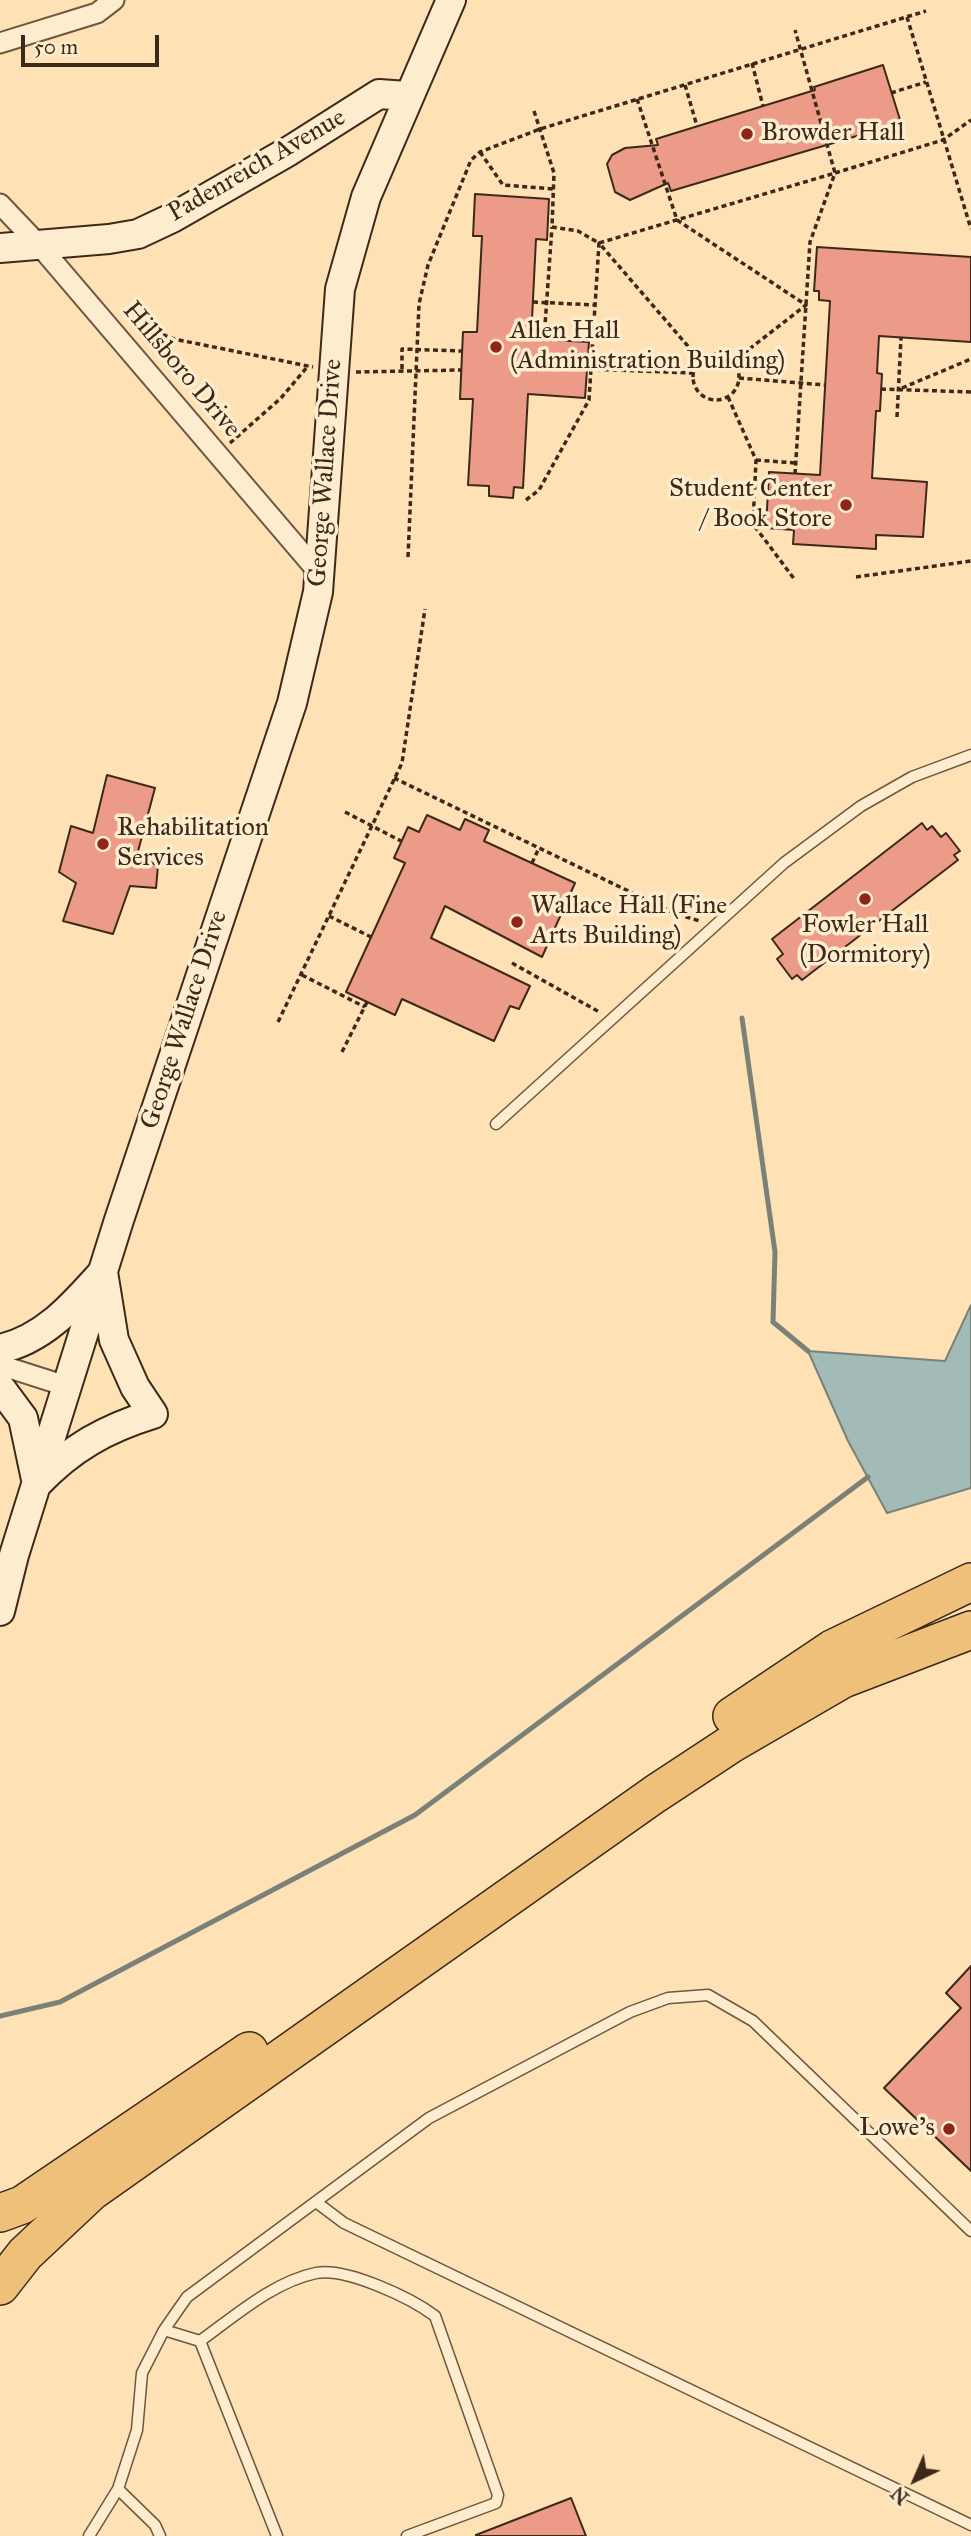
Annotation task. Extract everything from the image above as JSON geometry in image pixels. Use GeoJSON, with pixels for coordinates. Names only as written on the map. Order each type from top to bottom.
{"type":"FeatureCollection","features":[{"type":"Feature","properties":{"kind":"highway"},"geometry":{"type":"LineString","coordinates":[[0,2232],[29,2223],[85,2179],[832,1649],[971,1582]]}},
{"type":"Feature","properties":{"kind":"highway"},"geometry":{"type":"LineString","coordinates":[[0,2213],[85,2179],[730,1744],[843,1679],[971,1630]]}},
{"type":"Feature","properties":{"kind":"highway"},"geometry":{"type":"LineString","coordinates":[[0,2188],[85,2179]]}},
{"type":"Feature","properties":{"kind":"highway"},"geometry":{"type":"LineString","coordinates":[[0,2286],[85,2179]]}},
{"type":"Feature","properties":{"kind":"street"},"geometry":{"type":"LineString","coordinates":[[0,43],[97,13],[114,0]]}},
{"type":"Feature","properties":{"kind":"street"},"geometry":{"type":"LineString","coordinates":[[407,96],[432,48],[451,0]]}},
{"type":"Feature","properties":{"kind":"street","name":"Padenreich Avenue"},"geometry":{"type":"LineString","coordinates":[[0,248],[138,234],[172,218],[277,158],[379,94],[407,96]]}},
{"type":"Feature","properties":{"kind":"street","name":"George Wallace Drive"},"geometry":{"type":"LineString","coordinates":[[0,1611],[103,1272],[292,703],[312,621],[319,573],[321,368],[366,197],[407,96]]}},
{"type":"Feature","properties":{"kind":"street","name":"Hillsboro Drive"},"geometry":{"type":"LineString","coordinates":[[0,204],[92,306],[319,573]]}},
{"type":"Feature","properties":{"kind":"street"},"geometry":{"type":"LineString","coordinates":[[0,1349],[15,1346],[43,1330],[71,1308],[103,1272]]}},
{"type":"Feature","properties":{"kind":"street"},"geometry":{"type":"LineString","coordinates":[[37,1484],[79,1446],[118,1425],[153,1414],[135,1387],[114,1340],[103,1272]]}},
{"type":"Feature","properties":{"kind":"street"},"geometry":{"type":"LineString","coordinates":[[0,1366],[69,1387]]}},
{"type":"Feature","properties":{"kind":"street"},"geometry":{"type":"LineString","coordinates":[[0,1387],[23,1418],[37,1484]]}},
{"type":"Feature","properties":{"kind":"lane"},"geometry":{"type":"LineString","coordinates":[[496,1124],[785,863],[860,806],[912,777],[971,755]]}},
{"type":"Feature","properties":{"kind":"lane"},"geometry":{"type":"LineString","coordinates":[[89,2536],[118,2489],[137,2430],[142,2373],[164,2330],[187,2297],[429,2118],[630,2012],[668,1998],[708,1995],[752,2021],[971,2231]]}},
{"type":"Feature","properties":{"kind":"lane"},"geometry":{"type":"LineString","coordinates":[[316,2202],[344,2223],[971,2525]]}},
{"type":"Feature","properties":{"kind":"lane"},"geometry":{"type":"LineString","coordinates":[[200,2341],[268,2293],[317,2273],[360,2278],[420,2304],[435,2316],[498,2495],[496,2503],[407,2536]]}},
{"type":"Feature","properties":{"kind":"lane"},"geometry":{"type":"LineString","coordinates":[[164,2330],[200,2341]]}},
{"type":"Feature","properties":{"kind":"lane"},"geometry":{"type":"LineString","coordinates":[[200,2341],[277,2536]]}},
{"type":"Feature","properties":{"kind":"lane"},"geometry":{"type":"LineString","coordinates":[[118,2489],[155,2525],[160,2536]]}},
{"type":"Feature","properties":{"kind":"path"},"geometry":{"type":"LineString","coordinates":[[408,557],[419,304],[428,265],[471,160],[480,152],[540,129],[926,11]]}},
{"type":"Feature","properties":{"kind":"path"},"geometry":{"type":"LineString","coordinates":[[907,17],[971,229]]}},
{"type":"Feature","properties":{"kind":"path"},"geometry":{"type":"LineString","coordinates":[[795,30],[835,173],[810,242],[795,474]]}},
{"type":"Feature","properties":{"kind":"path"},"geometry":{"type":"LineString","coordinates":[[752,63],[764,106]]}},
{"type":"Feature","properties":{"kind":"path"},"geometry":{"type":"LineString","coordinates":[[891,93],[926,82]]}},
{"type":"Feature","properties":{"kind":"path"},"geometry":{"type":"LineString","coordinates":[[684,84],[697,126]]}},
{"type":"Feature","properties":{"kind":"path"},"geometry":{"type":"LineString","coordinates":[[637,99],[677,220],[806,305]]}},
{"type":"Feature","properties":{"kind":"path"},"geometry":{"type":"LineString","coordinates":[[534,111],[554,173],[544,339]]}},
{"type":"Feature","properties":{"kind":"path"},"geometry":{"type":"LineString","coordinates":[[598,243],[943,140],[971,120]]}},
{"type":"Feature","properties":{"kind":"path"},"geometry":{"type":"LineString","coordinates":[[480,152],[503,185],[554,188]]}},
{"type":"Feature","properties":{"kind":"path"},"geometry":{"type":"LineString","coordinates":[[552,227],[578,231],[598,243],[699,359]]}},
{"type":"Feature","properties":{"kind":"path"},"geometry":{"type":"LineString","coordinates":[[526,500],[539,489],[589,400],[598,243]]}},
{"type":"Feature","properties":{"kind":"path"},"geometry":{"type":"LineString","coordinates":[[533,302],[594,305]]}},
{"type":"Feature","properties":{"kind":"path"},"geometry":{"type":"LineString","coordinates":[[734,362],[806,305]]}},
{"type":"Feature","properties":{"kind":"path"},"geometry":{"type":"LineString","coordinates":[[92,306],[174,340],[321,368],[372,373],[402,369],[461,370]]}},
{"type":"Feature","properties":{"kind":"path"},"geometry":{"type":"LineString","coordinates":[[897,417],[901,338]]}},
{"type":"Feature","properties":{"kind":"path"},"geometry":{"type":"LineString","coordinates":[[402,369],[402,348],[462,351]]}},
{"type":"Feature","properties":{"kind":"path"},"geometry":{"type":"LineString","coordinates":[[711,354],[723,354],[734,362],[737,387],[729,397],[716,401],[703,397],[694,387],[692,373],[699,359],[711,354]]}},
{"type":"Feature","properties":{"kind":"path"},"geometry":{"type":"LineString","coordinates":[[898,389],[971,359]]}},
{"type":"Feature","properties":{"kind":"path"},"geometry":{"type":"LineString","coordinates":[[217,453],[321,368]]}},
{"type":"Feature","properties":{"kind":"path"},"geometry":{"type":"LineString","coordinates":[[589,369],[692,373]]}},
{"type":"Feature","properties":{"kind":"path"},"geometry":{"type":"LineString","coordinates":[[738,378],[825,384]]}},
{"type":"Feature","properties":{"kind":"path"},"geometry":{"type":"LineString","coordinates":[[881,389],[971,392]]}},
{"type":"Feature","properties":{"kind":"path"},"geometry":{"type":"LineString","coordinates":[[729,397],[756,460],[753,524],[795,580]]}},
{"type":"Feature","properties":{"kind":"path"},"geometry":{"type":"LineString","coordinates":[[756,460],[796,463]]}},
{"type":"Feature","properties":{"kind":"path"},"geometry":{"type":"LineString","coordinates":[[856,578],[971,561]]}},
{"type":"Feature","properties":{"kind":"path"},"geometry":{"type":"LineString","coordinates":[[278,1022],[401,763],[425,609]]}},
{"type":"Feature","properties":{"kind":"path"},"geometry":{"type":"LineString","coordinates":[[394,778],[676,914],[715,925]]}},
{"type":"Feature","properties":{"kind":"path"},"geometry":{"type":"LineString","coordinates":[[345,812],[401,841]]}},
{"type":"Feature","properties":{"kind":"path"},"geometry":{"type":"LineString","coordinates":[[532,863],[539,848]]}},
{"type":"Feature","properties":{"kind":"path"},"geometry":{"type":"LineString","coordinates":[[329,916],[371,937]]}},
{"type":"Feature","properties":{"kind":"path"},"geometry":{"type":"LineString","coordinates":[[512,963],[612,1019]]}},
{"type":"Feature","properties":{"kind":"path"},"geometry":{"type":"LineString","coordinates":[[302,975],[365,1007]]}},
{"type":"Feature","properties":{"kind":"path"},"geometry":{"type":"LineString","coordinates":[[342,1052],[367,1002]]}},
{"type":"Feature","properties":{"kind":"water"},"geometry":{"type":"Polygon","coordinates":[[[971,1305],[971,1488],[887,1513],[848,1441],[808,1351],[945,1361],[971,1305]]]}},
{"type":"Feature","properties":{"kind":"building","name":"Browder Hall"},"geometry":{"type":"Polygon","coordinates":[[[883,65],[901,123],[671,191],[668,183],[630,200],[615,192],[607,164],[612,155],[625,148],[658,145],[656,139],[815,90],[814,87],[883,65]]]}},
{"type":"Feature","properties":{"kind":"building","name":"Allen Hall (Administration Building)"},"geometry":{"type":"Polygon","coordinates":[[[475,194],[549,199],[547,240],[536,239],[531,339],[589,342],[585,398],[528,394],[523,488],[514,487],[513,498],[489,496],[489,486],[468,485],[473,399],[460,399],[463,332],[477,332],[482,236],[473,236],[475,194]]]}},
{"type":"Feature","properties":{"kind":"building"},"geometry":{"type":"Polygon","coordinates":[[[817,247],[971,257],[971,342],[879,336],[877,373],[882,374],[880,411],[876,411],[872,478],[927,482],[923,537],[876,535],[876,549],[793,544],[794,530],[766,528],[769,472],[820,475],[830,301],[819,300],[819,291],[814,291],[817,247]]]}},
{"type":"Feature","properties":{"kind":"building","name":"Rehabilitation Services"},"geometry":{"type":"Polygon","coordinates":[[[107,775],[155,788],[137,855],[158,866],[156,888],[130,886],[113,934],[63,921],[76,883],[59,872],[71,826],[93,833],[107,775]]]}},
{"type":"Feature","properties":{"kind":"building","name":"Wallace Hall (Fine Arts Building)"},"geometry":{"type":"Polygon","coordinates":[[[427,815],[460,830],[465,819],[489,830],[484,841],[575,883],[542,957],[445,906],[431,938],[530,986],[519,1009],[510,1006],[494,1041],[402,999],[395,1015],[346,992],[405,863],[394,858],[408,827],[419,832],[427,815]]]}},
{"type":"Feature","properties":{"kind":"building","name":"Fowler Hall (Dormitory)"},"geometry":{"type":"Polygon","coordinates":[[[922,823],[927,830],[932,826],[941,837],[946,833],[960,851],[954,855],[958,860],[802,980],[797,975],[792,979],[777,959],[783,954],[772,939],[922,823]]]}},
{"type":"Feature","properties":{"kind":"building","name":"Lowe's"},"geometry":{"type":"Polygon","coordinates":[[[971,1966],[971,2171],[884,2088],[961,2008],[946,1993],[971,1966]]]}},
{"type":"Feature","properties":{"kind":"building"},"geometry":{"type":"Polygon","coordinates":[[[571,2498],[586,2536],[476,2536],[476,2535],[571,2498]]]}},
{"type":"Feature","properties":{"kind":"waterway"},"geometry":{"type":"LineString","coordinates":[[742,1018],[775,1252],[773,1322],[808,1351]]}},
{"type":"Feature","properties":{"kind":"waterway"},"geometry":{"type":"LineString","coordinates":[[0,2016],[60,2002],[415,1815],[868,1477]]}},
{"type":"Feature","properties":{"kind":"place","name":"Browder Hall"},"geometry":{"type":"Point","coordinates":[747,134]}},
{"type":"Feature","properties":{"kind":"place","name":"Allen Hall (Administration Building)"},"geometry":{"type":"Point","coordinates":[496,347]}},
{"type":"Feature","properties":{"kind":"place","name":"Student Center / Book Store"},"geometry":{"type":"Point","coordinates":[846,505]}},
{"type":"Feature","properties":{"kind":"place","name":"Rehabilitation Services"},"geometry":{"type":"Point","coordinates":[103,844]}},
{"type":"Feature","properties":{"kind":"place","name":"Fowler Hall (Dormitory)"},"geometry":{"type":"Point","coordinates":[865,899]}},
{"type":"Feature","properties":{"kind":"place","name":"Wallace Hall (Fine Arts Building)"},"geometry":{"type":"Point","coordinates":[517,922]}},
{"type":"Feature","properties":{"kind":"place","name":"Lowe's"},"geometry":{"type":"Point","coordinates":[949,2129]}}]}
